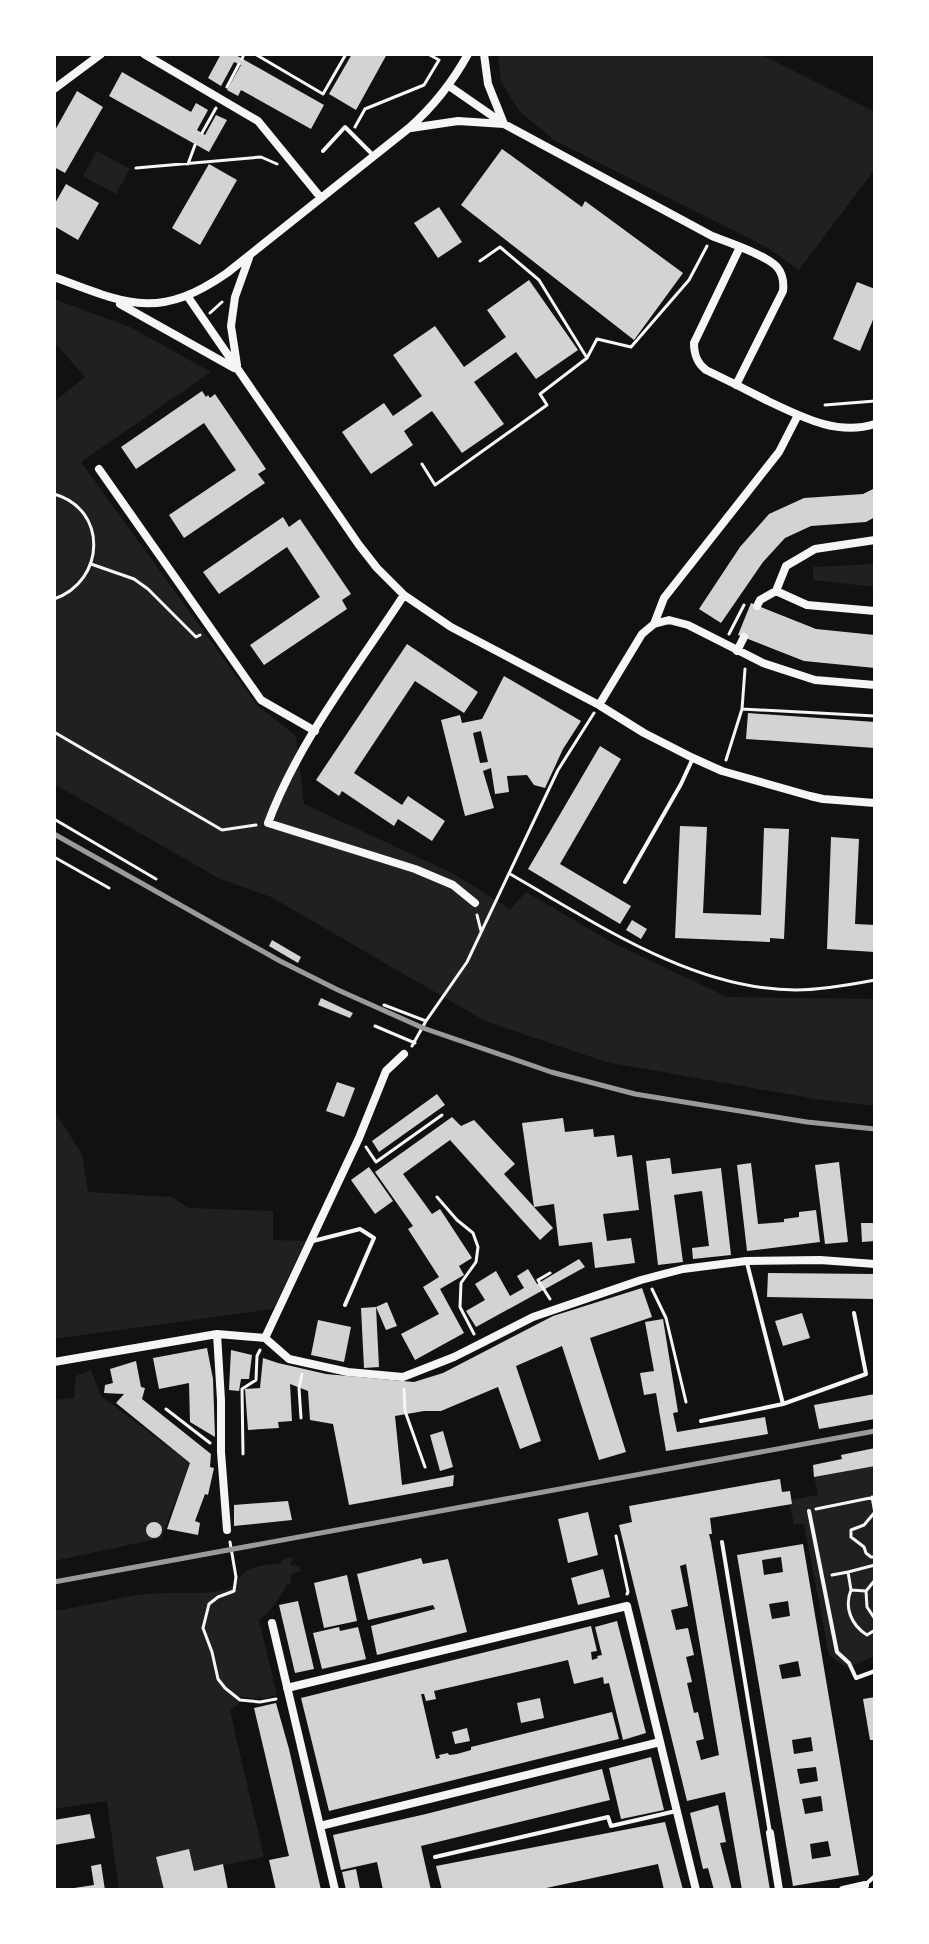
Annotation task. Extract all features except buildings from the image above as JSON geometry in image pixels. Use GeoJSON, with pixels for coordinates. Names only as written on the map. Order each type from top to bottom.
{"type":"FeatureCollection","features":[{"type":"Feature","properties":{"kind":"street"},"geometry":{"type":"LineString","coordinates":[[54,89],[101,54]]}},
{"type":"Feature","properties":{"kind":"street"},"geometry":{"type":"LineString","coordinates":[[144,54],[258,121],[321,198]]}},
{"type":"Feature","properties":{"kind":"street"},"geometry":{"type":"LineString","coordinates":[[109,298],[150,304],[175,301],[209,285],[409,128],[449,86],[468,54]]}},
{"type":"Feature","properties":{"kind":"street"},"geometry":{"type":"LineString","coordinates":[[484,54],[488,84],[504,124]]}},
{"type":"Feature","properties":{"kind":"street"},"geometry":{"type":"LineString","coordinates":[[449,86],[504,124],[712,236],[771,262],[781,273],[783,291],[736,385]]}},
{"type":"Feature","properties":{"kind":"street"},"geometry":{"type":"LineString","coordinates":[[409,128],[458,121],[504,124]]}},
{"type":"Feature","properties":{"kind":"street"},"geometry":{"type":"LineString","coordinates":[[740,247],[694,343],[695,357],[701,366],[818,423],[839,428],[875,424]]}},
{"type":"Feature","properties":{"kind":"street"},"geometry":{"type":"LineString","coordinates":[[238,370],[231,326],[235,297],[250,255]]}},
{"type":"Feature","properties":{"kind":"street"},"geometry":{"type":"LineString","coordinates":[[54,277],[109,298],[238,370]]}},
{"type":"Feature","properties":{"kind":"street"},"geometry":{"type":"LineString","coordinates":[[188,297],[359,545],[404,595],[451,627],[599,705],[644,733],[722,771],[823,799],[875,803]]}},
{"type":"Feature","properties":{"kind":"street"},"geometry":{"type":"LineString","coordinates":[[654,624],[664,598],[779,452],[798,415]]}},
{"type":"Feature","properties":{"kind":"street"},"geometry":{"type":"LineString","coordinates":[[99,469],[261,700],[315,731]]}},
{"type":"Feature","properties":{"kind":"street"},"geometry":{"type":"LineString","coordinates":[[757,606],[760,600],[776,591],[786,566],[815,549],[875,540]]}},
{"type":"Feature","properties":{"kind":"street"},"geometry":{"type":"LineString","coordinates":[[776,591],[807,605],[875,611]]}},
{"type":"Feature","properties":{"kind":"street"},"geometry":{"type":"LineString","coordinates":[[404,595],[315,731],[278,794],[268,823],[415,869],[453,885],[475,903]]}},
{"type":"Feature","properties":{"kind":"street"},"geometry":{"type":"LineString","coordinates":[[599,705],[642,634],[654,624],[669,620],[677,621],[763,663],[815,680],[875,685]]}},
{"type":"Feature","properties":{"kind":"street"},"geometry":{"type":"LineString","coordinates":[[737,651],[744,637]]}},
{"type":"Feature","properties":{"kind":"street"},"geometry":{"type":"LineString","coordinates":[[265,1338],[359,1138],[386,1071],[404,1054]]}},
{"type":"Feature","properties":{"kind":"street"},"geometry":{"type":"LineString","coordinates":[[54,1362],[217,1334],[265,1338],[289,1359],[348,1372],[403,1377],[454,1357],[533,1317],[647,1278],[683,1269],[746,1261],[820,1260],[875,1264]]}},
{"type":"Feature","properties":{"kind":"street"},"geometry":{"type":"LineString","coordinates":[[217,1334],[227,1530]]}},
{"type":"Feature","properties":{"kind":"street"},"geometry":{"type":"LineString","coordinates":[[287,1688],[627,1606],[696,1890]]}},
{"type":"Feature","properties":{"kind":"street"},"geometry":{"type":"LineString","coordinates":[[272,1623],[335,1890]]}},
{"type":"Feature","properties":{"kind":"street"},"geometry":{"type":"LineString","coordinates":[[320,1826],[660,1742]]}},
{"type":"Feature","properties":{"kind":"street"},"geometry":{"type":"LineString","coordinates":[[770,1833],[779,1890]]}},
{"type":"Feature","properties":{"kind":"street"},"geometry":{"type":"LineString","coordinates":[[843,1890],[865,1885]]}},
{"type":"Feature","properties":{"kind":"lane"},"geometry":{"type":"LineString","coordinates":[[323,151],[345,127],[374,156]]}},
{"type":"Feature","properties":{"kind":"lane"},"geometry":{"type":"LineString","coordinates":[[625,882],[693,758]]}},
{"type":"Feature","properties":{"kind":"lane"},"geometry":{"type":"LineString","coordinates":[[310,1242],[360,1229],[374,1238],[345,1305]]}},
{"type":"Feature","properties":{"kind":"lane"},"geometry":{"type":"LineString","coordinates":[[746,1261],[783,1404]]}},
{"type":"Feature","properties":{"kind":"lane"},"geometry":{"type":"LineString","coordinates":[[701,1421],[783,1404],[866,1374],[854,1313]]}},
{"type":"Feature","properties":{"kind":"lane"},"geometry":{"type":"LineString","coordinates":[[809,1511],[837,1652],[849,1663],[856,1678],[875,1671]]}},
{"type":"Feature","properties":{"kind":"lane"},"geometry":{"type":"LineString","coordinates":[[722,1542],[770,1833]]}},
{"type":"Feature","properties":{"kind":"lane"},"geometry":{"type":"LineString","coordinates":[[435,1857],[608,1817],[611,1826],[677,1811]]}},
{"type":"Feature","properties":{"kind":"lane"},"geometry":{"type":"LineString","coordinates":[[865,1885],[875,1876]]}},
{"type":"Feature","properties":{"kind":"path"},"geometry":{"type":"LineString","coordinates":[[255,54],[323,94],[346,54]]}},
{"type":"Feature","properties":{"kind":"path"},"geometry":{"type":"LineString","coordinates":[[351,134],[365,109],[424,85],[439,60],[428,54]]}},
{"type":"Feature","properties":{"kind":"path"},"geometry":{"type":"LineString","coordinates":[[202,133],[239,64]]}},
{"type":"Feature","properties":{"kind":"path"},"geometry":{"type":"LineString","coordinates":[[188,164],[195,145]]}},
{"type":"Feature","properties":{"kind":"path"},"geometry":{"type":"LineString","coordinates":[[136,168],[261,157],[303,176]]}},
{"type":"Feature","properties":{"kind":"path"},"geometry":{"type":"LineString","coordinates":[[422,464],[435,485],[547,405],[540,394],[587,358],[597,339],[631,347],[689,280],[712,236]]}},
{"type":"Feature","properties":{"kind":"path"},"geometry":{"type":"LineString","coordinates":[[480,261],[500,247],[539,280],[587,358]]}},
{"type":"Feature","properties":{"kind":"path"},"geometry":{"type":"LineString","coordinates":[[825,405],[875,401]]}},
{"type":"Feature","properties":{"kind":"path"},"geometry":{"type":"LineString","coordinates":[[54,494],[76,506],[87,520],[93,536],[94,554],[89,571],[79,585],[54,599]]}},
{"type":"Feature","properties":{"kind":"path"},"geometry":{"type":"LineString","coordinates":[[91,564],[134,579],[196,637],[210,629]]}},
{"type":"Feature","properties":{"kind":"path"},"geometry":{"type":"LineString","coordinates":[[722,771],[742,709],[746,655]]}},
{"type":"Feature","properties":{"kind":"path"},"geometry":{"type":"LineString","coordinates":[[404,1054],[415,1043],[426,1021],[467,962],[558,770],[599,705]]}},
{"type":"Feature","properties":{"kind":"path"},"geometry":{"type":"LineString","coordinates":[[742,709],[875,716]]}},
{"type":"Feature","properties":{"kind":"path"},"geometry":{"type":"LineString","coordinates":[[54,732],[222,830],[268,823]]}},
{"type":"Feature","properties":{"kind":"path"},"geometry":{"type":"LineString","coordinates":[[54,819],[156,879]]}},
{"type":"Feature","properties":{"kind":"path"},"geometry":{"type":"LineString","coordinates":[[54,857],[109,888]]}},
{"type":"Feature","properties":{"kind":"path"},"geometry":{"type":"LineString","coordinates":[[510,874],[624,939],[694,971],[742,985],[796,990],[875,980]]}},
{"type":"Feature","properties":{"kind":"path"},"geometry":{"type":"LineString","coordinates":[[475,903],[481,934]]}},
{"type":"Feature","properties":{"kind":"path"},"geometry":{"type":"LineString","coordinates":[[384,1005],[426,1021]]}},
{"type":"Feature","properties":{"kind":"path"},"geometry":{"type":"LineString","coordinates":[[375,1026],[415,1043]]}},
{"type":"Feature","properties":{"kind":"path"},"geometry":{"type":"LineString","coordinates":[[359,1138],[376,1162],[442,1115]]}},
{"type":"Feature","properties":{"kind":"path"},"geometry":{"type":"LineString","coordinates":[[437,1197],[473,1233],[478,1247],[476,1262],[461,1283],[460,1307],[479,1344]]}},
{"type":"Feature","properties":{"kind":"path"},"geometry":{"type":"LineString","coordinates":[[550,1273],[538,1280],[556,1309]]}},
{"type":"Feature","properties":{"kind":"path"},"geometry":{"type":"LineString","coordinates":[[647,1278],[666,1318],[686,1402]]}},
{"type":"Feature","properties":{"kind":"path"},"geometry":{"type":"LineString","coordinates":[[243,1454],[242,1389],[256,1380],[257,1356],[265,1338]]}},
{"type":"Feature","properties":{"kind":"path"},"geometry":{"type":"LineString","coordinates":[[301,1418],[299,1388],[304,1362]]}},
{"type":"Feature","properties":{"kind":"path"},"geometry":{"type":"LineString","coordinates":[[403,1377],[405,1411],[425,1467]]}},
{"type":"Feature","properties":{"kind":"path"},"geometry":{"type":"LineString","coordinates":[[166,1409],[210,1443]]}},
{"type":"Feature","properties":{"kind":"path"},"geometry":{"type":"LineString","coordinates":[[809,1511],[874,1497],[875,1513],[864,1525],[851,1530],[851,1537],[864,1547],[866,1553],[875,1557]]}},
{"type":"Feature","properties":{"kind":"path"},"geometry":{"type":"LineString","coordinates":[[227,1530],[236,1577],[234,1591],[209,1604],[203,1628],[215,1672],[220,1683],[240,1700],[260,1702],[279,1698]]}},
{"type":"Feature","properties":{"kind":"path"},"geometry":{"type":"LineString","coordinates":[[616,1536],[628,1592],[627,1606]]}},
{"type":"Feature","properties":{"kind":"path"},"geometry":{"type":"LineString","coordinates":[[821,1578],[875,1565]]}},
{"type":"Feature","properties":{"kind":"path"},"geometry":{"type":"LineString","coordinates":[[848,1572],[851,1590],[848,1607],[855,1624],[867,1635],[875,1630]]}},
{"type":"Feature","properties":{"kind":"path"},"geometry":{"type":"LineString","coordinates":[[875,1580],[866,1591],[867,1607],[875,1619]]}},
{"type":"Feature","properties":{"kind":"path"},"geometry":{"type":"LineString","coordinates":[[851,1590],[866,1591]]}},
{"type":"Feature","properties":{"kind":"shaded area"},"geometry":{"type":"Polygon","coordinates":[[[498,54],[760,54],[875,112],[875,169],[799,270],[768,248],[554,140],[520,112],[501,82],[498,54]]]}},
{"type":"Feature","properties":{"kind":"shaded area"},"geometry":{"type":"Polygon","coordinates":[[[97,151],[130,169],[116,194],[83,176],[97,151]]]}},
{"type":"Feature","properties":{"kind":"shaded area"},"geometry":{"type":"Polygon","coordinates":[[[54,299],[130,327],[211,372],[81,462],[257,705],[296,736],[304,804],[454,874],[510,909],[526,892],[613,943],[727,997],[875,999],[875,1106],[815,1099],[606,1062],[485,1021],[271,897],[220,879],[54,784],[54,402],[85,377],[54,342],[54,299]]]}},
{"type":"Feature","properties":{"kind":"shaded area"},"geometry":{"type":"Polygon","coordinates":[[[875,564],[875,587],[813,580],[813,567],[875,564]]]}},
{"type":"Feature","properties":{"kind":"shaded area"},"geometry":{"type":"Polygon","coordinates":[[[54,1111],[82,1154],[88,1192],[172,1197],[189,1208],[273,1211],[273,1240],[306,1241],[273,1309],[54,1339],[54,1111]]]}},
{"type":"Feature","properties":{"kind":"shaded area"},"geometry":{"type":"Polygon","coordinates":[[[91,1370],[101,1396],[190,1463],[161,1538],[54,1561],[54,1400],[74,1398],[76,1376],[91,1370]]]}},
{"type":"Feature","properties":{"kind":"shaded area"},"geometry":{"type":"Polygon","coordinates":[[[875,1466],[875,1656],[847,1668],[829,1655],[804,1524],[794,1525],[790,1505],[791,1500],[818,1495],[814,1477],[875,1466]]]}},
{"type":"Feature","properties":{"kind":"shaded area"},"geometry":{"type":"Polygon","coordinates":[[[290,1557],[294,1559],[291,1565],[299,1566],[300,1572],[291,1576],[291,1583],[286,1585],[275,1604],[259,1620],[277,1695],[262,1699],[259,1695],[259,1699],[238,1696],[240,1702],[230,1711],[264,1857],[194,1871],[189,1850],[156,1857],[164,1890],[119,1890],[107,1801],[54,1809],[54,1611],[146,1594],[227,1589],[250,1569],[280,1564],[290,1557]]]}},
{"type":"Feature","properties":{"kind":"railway"},"geometry":{"type":"LineString","coordinates":[[54,834],[280,961],[423,1028],[551,1072],[635,1094],[807,1122],[875,1129]]}},
{"type":"Feature","properties":{"kind":"railway"},"geometry":{"type":"LineString","coordinates":[[54,1582],[875,1431]]}}]}
